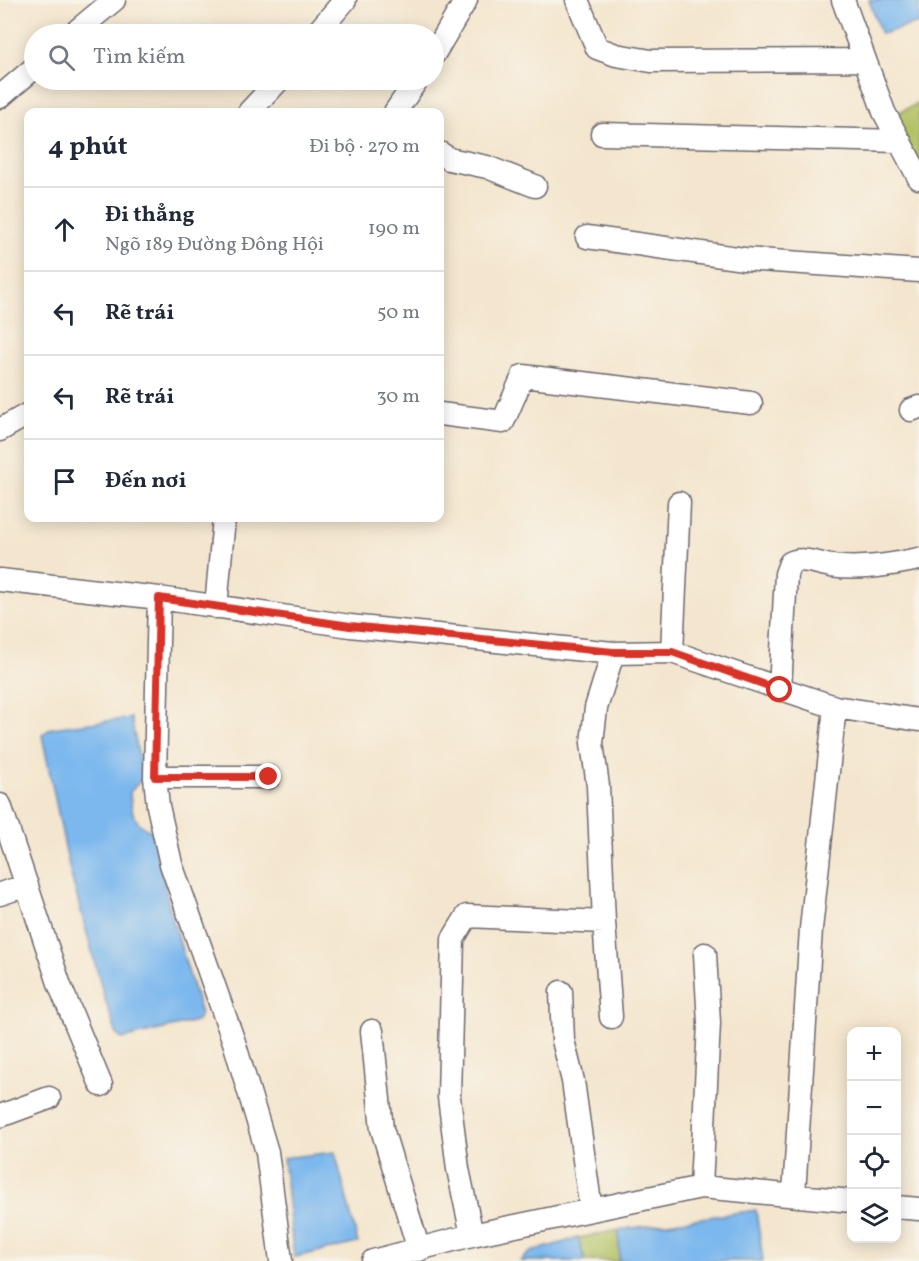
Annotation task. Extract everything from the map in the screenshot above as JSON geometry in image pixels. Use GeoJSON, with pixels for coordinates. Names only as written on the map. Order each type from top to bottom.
{"type":"FeatureCollection","features":[{"type":"Feature","properties":{"kind":"street"},"geometry":{"type":"LineString","coordinates":[[85,24],[114,0]]}},
{"type":"Feature","properties":{"kind":"street"},"geometry":{"type":"LineString","coordinates":[[325,24],[345,0]]}},
{"type":"Feature","properties":{"kind":"street"},"geometry":{"type":"LineString","coordinates":[[444,37],[466,0]]}},
{"type":"Feature","properties":{"kind":"street"},"geometry":{"type":"LineString","coordinates":[[577,0],[597,48],[616,55],[651,61],[865,60]]}},
{"type":"Feature","properties":{"kind":"street"},"geometry":{"type":"LineString","coordinates":[[843,0],[884,112],[919,178]]}},
{"type":"Feature","properties":{"kind":"street"},"geometry":{"type":"LineString","coordinates":[[0,97],[24,77]]}},
{"type":"Feature","properties":{"kind":"street"},"geometry":{"type":"LineString","coordinates":[[253,108],[270,90]]}},
{"type":"Feature","properties":{"kind":"street"},"geometry":{"type":"LineString","coordinates":[[398,108],[410,90]]}},
{"type":"Feature","properties":{"kind":"street"},"geometry":{"type":"LineString","coordinates":[[602,134],[900,141]]}},
{"type":"Feature","properties":{"kind":"street"},"geometry":{"type":"LineString","coordinates":[[444,156],[449,159],[487,167],[535,186]]}},
{"type":"Feature","properties":{"kind":"street"},"geometry":{"type":"LineString","coordinates":[[587,237],[744,259],[919,271]]}},
{"type":"Feature","properties":{"kind":"street"},"geometry":{"type":"LineString","coordinates":[[444,415],[503,422],[523,376],[751,403]]}},
{"type":"Feature","properties":{"kind":"street"},"geometry":{"type":"LineString","coordinates":[[0,430],[24,416]]}},
{"type":"Feature","properties":{"kind":"street"},"geometry":{"type":"LineString","coordinates":[[672,652],[679,503]]}},
{"type":"Feature","properties":{"kind":"street"},"geometry":{"type":"LineString","coordinates":[[216,607],[224,522]]}},
{"type":"Feature","properties":{"kind":"street"},"geometry":{"type":"LineString","coordinates":[[780,690],[786,574],[790,563],[800,560],[834,566],[883,566],[919,559]]}},
{"type":"Feature","properties":{"kind":"street"},"geometry":{"type":"LineString","coordinates":[[0,580],[159,598],[350,626],[613,652],[672,652],[835,707],[919,720]]}},
{"type":"Feature","properties":{"kind":"street"},"geometry":{"type":"LineString","coordinates":[[159,598],[155,777],[158,806],[171,864],[234,1042],[267,1152],[281,1261]]}},
{"type":"Feature","properties":{"kind":"street"},"geometry":{"type":"LineString","coordinates":[[611,1017],[598,786],[592,743],[597,708],[613,652]]}},
{"type":"Feature","properties":{"kind":"street"},"geometry":{"type":"LineString","coordinates":[[794,1194],[811,929],[835,707]]}},
{"type":"Feature","properties":{"kind":"street"},"geometry":{"type":"LineString","coordinates":[[155,777],[269,777]]}},
{"type":"Feature","properties":{"kind":"street"},"geometry":{"type":"LineString","coordinates":[[0,805],[60,986],[101,1084]]}},
{"type":"Feature","properties":{"kind":"street"},"geometry":{"type":"LineString","coordinates":[[0,894],[27,885]]}},
{"type":"Feature","properties":{"kind":"street"},"geometry":{"type":"LineString","coordinates":[[472,1235],[458,1169],[449,1097],[453,939],[467,916],[604,922]]}},
{"type":"Feature","properties":{"kind":"street"},"geometry":{"type":"LineString","coordinates":[[701,1187],[709,1023],[705,954]]}},
{"type":"Feature","properties":{"kind":"street"},"geometry":{"type":"LineString","coordinates":[[561,992],[562,1040],[573,1081],[591,1210]]}},
{"type":"Feature","properties":{"kind":"street"},"geometry":{"type":"LineString","coordinates":[[372,1031],[382,1129],[419,1250]]}},
{"type":"Feature","properties":{"kind":"street"},"geometry":{"type":"LineString","coordinates":[[0,1116],[49,1098]]}},
{"type":"Feature","properties":{"kind":"street"},"geometry":{"type":"LineString","coordinates":[[373,1261],[472,1235],[701,1187],[847,1200]]}},
{"type":"Feature","properties":{"kind":"street"},"geometry":{"type":"LineString","coordinates":[[901,1207],[919,1209]]}},
{"type":"Feature","properties":{"kind":"green space"},"geometry":{"type":"Polygon","coordinates":[[[919,103],[919,166],[893,115],[919,103]]]}},
{"type":"Feature","properties":{"kind":"green space"},"geometry":{"type":"Polygon","coordinates":[[[619,1230],[619,1261],[585,1261],[578,1238],[619,1230]]]}},
{"type":"Feature","properties":{"kind":"water"},"geometry":{"type":"Polygon","coordinates":[[[869,0],[919,0],[919,23],[881,34],[869,0]]]}},
{"type":"Feature","properties":{"kind":"water"},"geometry":{"type":"Polygon","coordinates":[[[131,718],[143,778],[130,792],[132,811],[141,825],[153,832],[170,910],[201,1014],[196,1021],[122,1039],[117,1035],[104,996],[70,871],[42,735],[51,728],[131,718]]]}},
{"type":"Feature","properties":{"kind":"water"},"geometry":{"type":"Polygon","coordinates":[[[335,1152],[358,1243],[294,1257],[283,1158],[335,1152]]]}},
{"type":"Feature","properties":{"kind":"water"},"geometry":{"type":"Polygon","coordinates":[[[756,1210],[763,1261],[619,1261],[619,1230],[756,1210]]]}},
{"type":"Feature","properties":{"kind":"water"},"geometry":{"type":"Polygon","coordinates":[[[578,1238],[585,1261],[520,1261],[531,1252],[578,1238]]]}},
{"type":"Feature","properties":{"kind":"route"},"geometry":{"type":"LineString","coordinates":[[269,777],[155,777],[159,598],[350,626],[613,652],[672,652],[780,690]]}}]}
